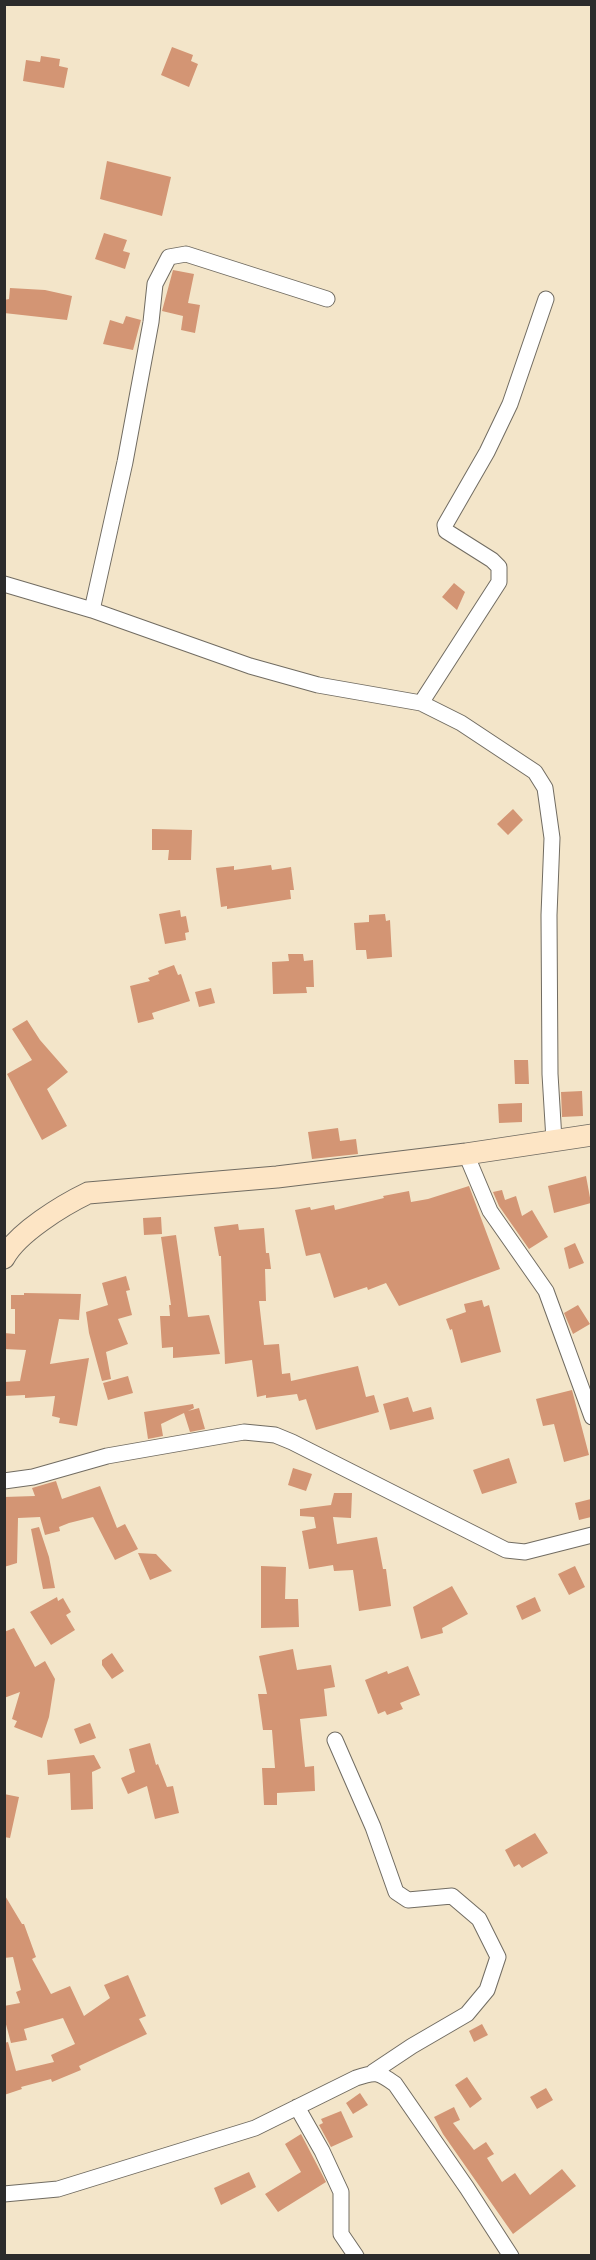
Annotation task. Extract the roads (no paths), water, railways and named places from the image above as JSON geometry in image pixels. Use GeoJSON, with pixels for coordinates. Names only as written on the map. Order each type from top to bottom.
{"type":"FeatureCollection","features":[{"type":"Feature","properties":{"kind":"street"},"geometry":{"type":"LineString","coordinates":[[92,610],[127,450],[151,322],[155,284],[169,257],[186,254],[327,298]]}},
{"type":"Feature","properties":{"kind":"street"},"geometry":{"type":"LineString","coordinates":[[421,703],[499,582],[499,567],[492,560],[446,531],[445,525],[487,452],[510,404],[546,299]]}},
{"type":"Feature","properties":{"kind":"street"},"geometry":{"type":"LineString","coordinates":[[4,584],[92,610],[250,666],[318,685],[421,703],[461,723],[535,772],[544,788],[552,838],[549,915],[550,1074],[554,1140]]}},
{"type":"Feature","properties":{"kind":"street"},"geometry":{"type":"LineString","coordinates":[[4,1258],[9,1249],[34,1228],[71,1201],[88,1193],[278,1177],[466,1154],[591,1135]]}},
{"type":"Feature","properties":{"kind":"street"},"geometry":{"type":"LineString","coordinates":[[466,1154],[490,1211],[546,1291],[591,1417]]}},
{"type":"Feature","properties":{"kind":"street"},"geometry":{"type":"LineString","coordinates":[[4,1481],[33,1477],[107,1456],[244,1432],[275,1435],[292,1442],[506,1550],[525,1552],[591,1535]]}},
{"type":"Feature","properties":{"kind":"street"},"geometry":{"type":"LineString","coordinates":[[4,2194],[58,2189],[255,2128],[356,2078],[373,2072],[466,2014],[487,1990],[498,1957],[479,1919],[452,1896],[408,1900],[396,1892],[373,1827],[335,1740]]}},
{"type":"Feature","properties":{"kind":"street"},"geometry":{"type":"LineString","coordinates":[[373,2072],[395,2084],[509,2255]]}},
{"type":"Feature","properties":{"kind":"street"},"geometry":{"type":"LineString","coordinates":[[297,2107],[322,2151],[341,2192],[341,2234],[356,2256]]}}]}
